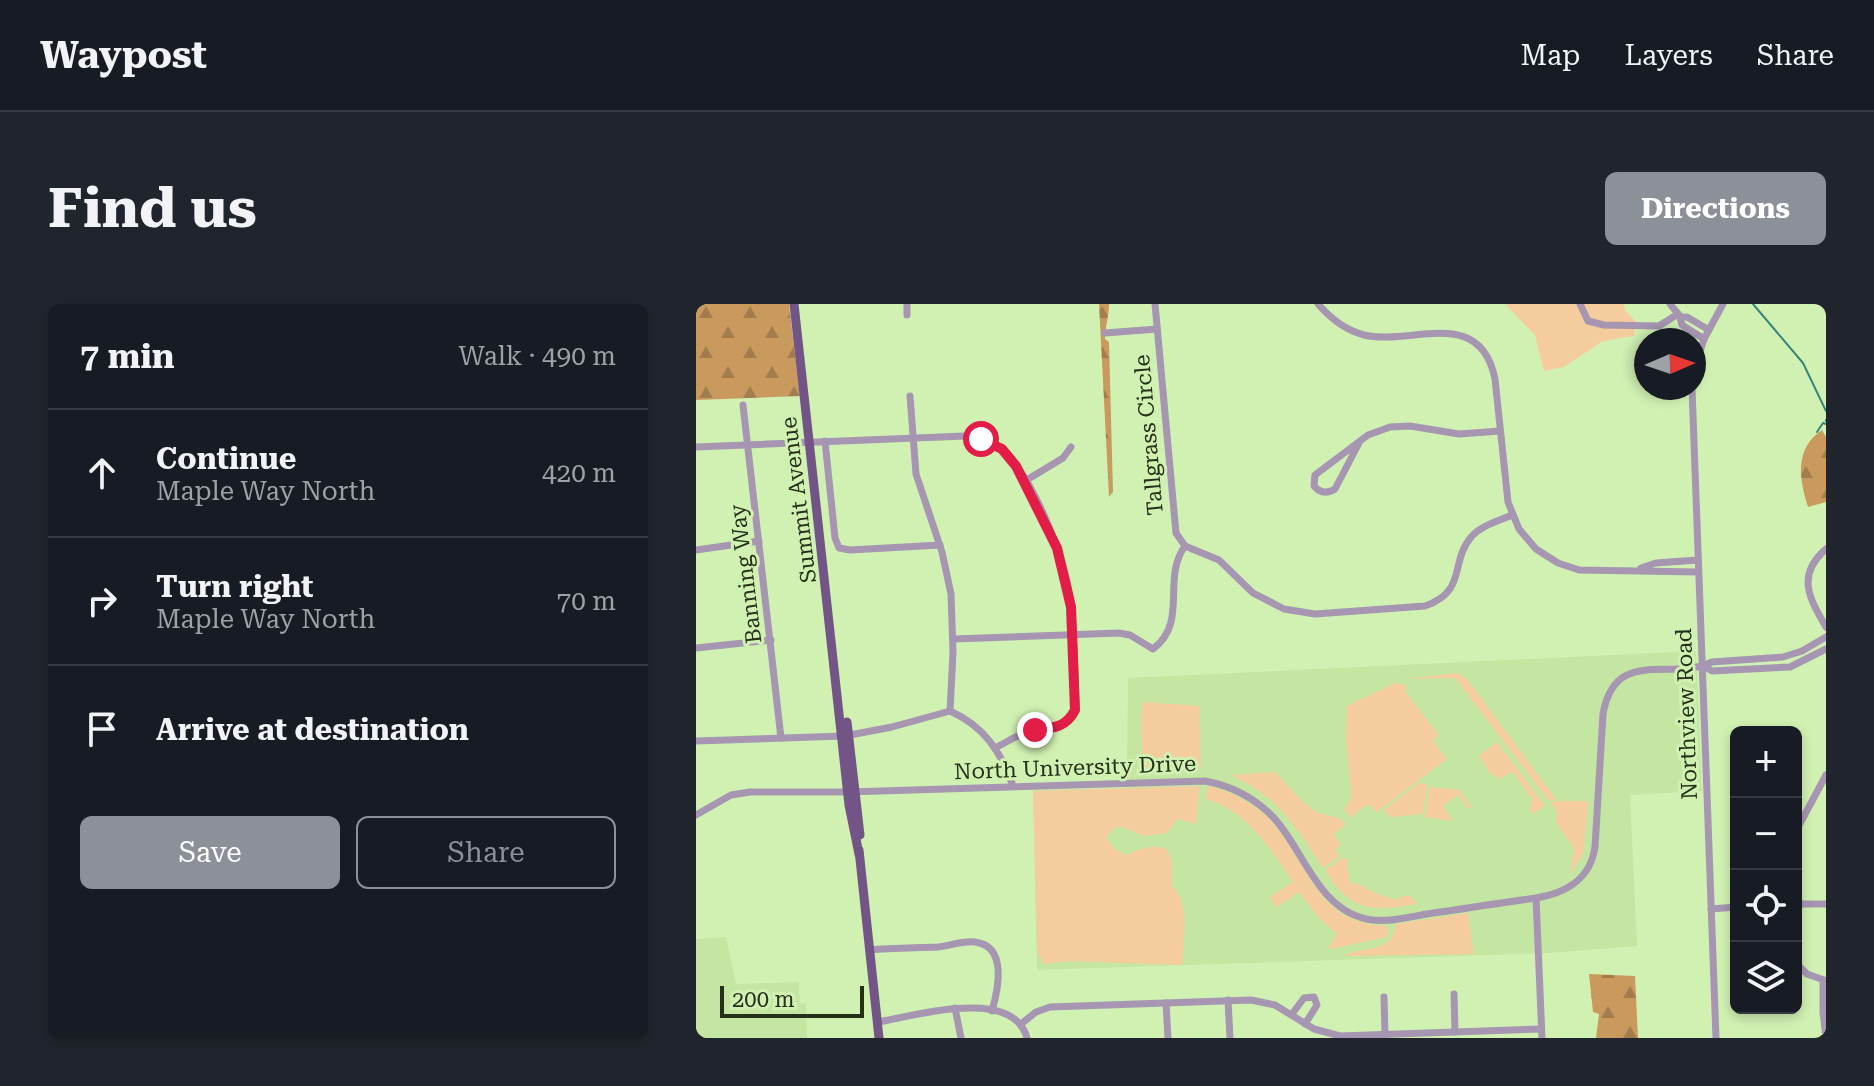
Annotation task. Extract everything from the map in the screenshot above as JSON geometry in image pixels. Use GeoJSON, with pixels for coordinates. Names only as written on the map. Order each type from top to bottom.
{"type":"FeatureCollection","features":[{"type":"Feature","properties":{"kind":"main road","name":"Summit Avenue"},"geometry":{"type":"LineString","coordinates":[[794,304],[879,1038]]}},
{"type":"Feature","properties":{"kind":"street"},"geometry":{"type":"LineString","coordinates":[[907,304],[907,315]]}},
{"type":"Feature","properties":{"kind":"street","name":"Tallgrass Circle"},"geometry":{"type":"LineString","coordinates":[[1155,304],[1171,467],[1173,523],[1185,546]]}},
{"type":"Feature","properties":{"kind":"street"},"geometry":{"type":"LineString","coordinates":[[1318,304],[1341,326],[1362,334],[1384,337],[1443,332],[1470,340],[1486,356],[1494,373],[1512,515],[1527,540],[1541,553],[1558,563],[1585,570],[1698,572]]}},
{"type":"Feature","properties":{"kind":"street"},"geometry":{"type":"LineString","coordinates":[[1580,304],[1588,321],[1604,325],[1659,326],[1679,316],[1687,317],[1709,330]]}},
{"type":"Feature","properties":{"kind":"street"},"geometry":{"type":"LineString","coordinates":[[1670,304],[1687,328]]}},
{"type":"Feature","properties":{"kind":"street"},"geometry":{"type":"LineString","coordinates":[[1706,335],[1723,304]]}},
{"type":"Feature","properties":{"kind":"street"},"geometry":{"type":"LineString","coordinates":[[1105,333],[1157,329]]}},
{"type":"Feature","properties":{"kind":"street"},"geometry":{"type":"LineString","coordinates":[[910,396],[912,438],[921,492],[940,545],[951,594],[950,711]]}},
{"type":"Feature","properties":{"kind":"street","name":"Northview Road"},"geometry":{"type":"LineString","coordinates":[[1692,400],[1716,1038]]}},
{"type":"Feature","properties":{"kind":"street","name":"Banning Way"},"geometry":{"type":"LineString","coordinates":[[743,405],[781,738]]}},
{"type":"Feature","properties":{"kind":"street"},"geometry":{"type":"LineString","coordinates":[[1359,443],[1335,489],[1328,493],[1318,490],[1314,486],[1315,475],[1359,443],[1375,432],[1395,426],[1459,434],[1500,431]]}},
{"type":"Feature","properties":{"kind":"street"},"geometry":{"type":"LineString","coordinates":[[696,447],[965,436],[987,441],[1007,454],[1025,481],[1063,566],[1070,595],[1076,702],[1071,718],[1062,725],[1024,733],[995,748]]}},
{"type":"Feature","properties":{"kind":"street"},"geometry":{"type":"LineString","coordinates":[[825,441],[835,538],[839,548],[940,545]]}},
{"type":"Feature","properties":{"kind":"street"},"geometry":{"type":"LineString","coordinates":[[1025,481],[1063,458],[1071,447]]}},
{"type":"Feature","properties":{"kind":"street"},"geometry":{"type":"LineString","coordinates":[[953,639],[1119,633],[1135,638],[1151,650],[1171,627],[1175,564],[1185,546],[1219,560],[1259,597],[1291,612],[1322,614],[1421,607],[1435,603],[1449,592],[1465,546],[1474,534],[1512,515]]}},
{"type":"Feature","properties":{"kind":"street"},"geometry":{"type":"LineString","coordinates":[[696,550],[759,541]]}},
{"type":"Feature","properties":{"kind":"street"},"geometry":{"type":"LineString","coordinates":[[1826,549],[1812,564],[1808,586],[1813,606],[1826,627]]}},
{"type":"Feature","properties":{"kind":"street"},"geometry":{"type":"LineString","coordinates":[[1639,569],[1656,563],[1698,560]]}},
{"type":"Feature","properties":{"kind":"street","name":"North University Drive"},"geometry":{"type":"LineString","coordinates":[[697,812],[739,793],[1205,781],[1236,790],[1256,801],[1278,822],[1333,902],[1362,918],[1384,920],[1536,898],[1557,894],[1573,885],[1585,874],[1591,862],[1595,847],[1603,714],[1614,687],[1627,675],[1639,670],[1792,655],[1826,637]]}},
{"type":"Feature","properties":{"kind":"street"},"geometry":{"type":"LineString","coordinates":[[696,648],[771,640]]}},
{"type":"Feature","properties":{"kind":"street","name":"North University Drive"},"geometry":{"type":"LineString","coordinates":[[1703,666],[1712,671],[1761,670],[1799,664],[1826,649]]}},
{"type":"Feature","properties":{"kind":"street"},"geometry":{"type":"LineString","coordinates":[[1761,670],[1762,659]]}},
{"type":"Feature","properties":{"kind":"street"},"geometry":{"type":"LineString","coordinates":[[696,741],[846,736],[950,711],[973,723],[995,748],[1013,786]]}},
{"type":"Feature","properties":{"kind":"street"},"geometry":{"type":"LineString","coordinates":[[1802,820],[1826,775]]}},
{"type":"Feature","properties":{"kind":"street"},"geometry":{"type":"LineString","coordinates":[[1021,1024],[1036,1012],[1050,1007],[1228,1000],[1267,1003],[1326,1034],[1356,1037],[1455,1032],[1542,1034],[1536,898]]}},
{"type":"Feature","properties":{"kind":"street"},"geometry":{"type":"LineString","coordinates":[[1802,904],[1826,904]]}},
{"type":"Feature","properties":{"kind":"street"},"geometry":{"type":"LineString","coordinates":[[1711,909],[1730,907]]}},
{"type":"Feature","properties":{"kind":"street"},"geometry":{"type":"LineString","coordinates":[[986,945],[992,937]]}},
{"type":"Feature","properties":{"kind":"street"},"geometry":{"type":"LineString","coordinates":[[869,950],[949,946],[970,941],[986,945],[996,958],[998,968],[992,1011]]}},
{"type":"Feature","properties":{"kind":"street"},"geometry":{"type":"LineString","coordinates":[[1802,969],[1824,980],[1826,1038]]}},
{"type":"Feature","properties":{"kind":"street"},"geometry":{"type":"LineString","coordinates":[[1454,994],[1455,1032]]}},
{"type":"Feature","properties":{"kind":"street"},"geometry":{"type":"LineString","coordinates":[[1292,1014],[1304,998],[1314,997],[1317,1005],[1305,1024]]}},
{"type":"Feature","properties":{"kind":"street"},"geometry":{"type":"LineString","coordinates":[[1384,997],[1385,1035]]}},
{"type":"Feature","properties":{"kind":"street"},"geometry":{"type":"LineString","coordinates":[[1228,1000],[1230,1038]]}},
{"type":"Feature","properties":{"kind":"street"},"geometry":{"type":"LineString","coordinates":[[1166,1003],[1168,1038]]}},
{"type":"Feature","properties":{"kind":"street"},"geometry":{"type":"LineString","coordinates":[[878,1022],[971,1006],[1009,1016],[1021,1024],[1027,1038]]}},
{"type":"Feature","properties":{"kind":"street"},"geometry":{"type":"LineString","coordinates":[[955,1008],[961,1038]]}},
{"type":"Feature","properties":{"kind":"shaded area"},"geometry":{"type":"Polygon","coordinates":[[[1505,304],[1624,304],[1625,310],[1635,321],[1634,336],[1603,341],[1564,367],[1544,371],[1535,335],[1505,304]]]}},
{"type":"Feature","properties":{"kind":"shaded area"},"geometry":{"type":"Polygon","coordinates":[[[1696,651],[1702,791],[1630,795],[1637,946],[1549,953],[1037,970],[1033,790],[1127,788],[1128,678],[1696,651]]]}},
{"type":"Feature","properties":{"kind":"shaded area"},"geometry":{"type":"Polygon","coordinates":[[[1457,673],[1467,679],[1556,799],[1549,801],[1455,678],[1406,679],[1457,673]]]}},
{"type":"Feature","properties":{"kind":"shaded area"},"geometry":{"type":"Polygon","coordinates":[[[1395,683],[1407,685],[1405,691],[1439,735],[1433,741],[1447,759],[1377,812],[1368,804],[1351,817],[1344,810],[1352,797],[1346,741],[1347,706],[1395,683]]]}},
{"type":"Feature","properties":{"kind":"shaded area"},"geometry":{"type":"Polygon","coordinates":[[[1143,702],[1200,706],[1201,768],[1143,770],[1143,702]]]}},
{"type":"Feature","properties":{"kind":"shaded area"},"geometry":{"type":"Polygon","coordinates":[[[1497,742],[1545,805],[1534,814],[1530,810],[1532,799],[1512,771],[1499,780],[1495,774],[1492,776],[1479,756],[1497,742]]]}},
{"type":"Feature","properties":{"kind":"shaded area"},"geometry":{"type":"Polygon","coordinates":[[[1275,772],[1312,809],[1346,824],[1334,834],[1340,844],[1336,851],[1340,856],[1323,868],[1274,803],[1231,775],[1275,772]]]}},
{"type":"Feature","properties":{"kind":"shaded area"},"geometry":{"type":"Polygon","coordinates":[[[1420,782],[1427,785],[1423,814],[1390,817],[1384,810],[1420,782]]]}},
{"type":"Feature","properties":{"kind":"shaded area"},"geometry":{"type":"Polygon","coordinates":[[[1200,786],[1196,824],[1177,819],[1167,833],[1144,836],[1122,827],[1114,828],[1106,838],[1125,855],[1151,847],[1167,849],[1172,863],[1172,887],[1182,902],[1184,912],[1182,965],[1068,961],[1043,964],[1037,949],[1033,791],[1200,786]]]}},
{"type":"Feature","properties":{"kind":"shaded area"},"geometry":{"type":"Polygon","coordinates":[[[1208,786],[1239,797],[1260,811],[1282,834],[1329,902],[1344,915],[1363,923],[1388,926],[1387,937],[1332,949],[1329,947],[1337,934],[1319,918],[1299,892],[1276,908],[1270,897],[1293,882],[1245,821],[1220,804],[1205,799],[1208,786]]]}},
{"type":"Feature","properties":{"kind":"shaded area"},"geometry":{"type":"Polygon","coordinates":[[[1429,787],[1459,790],[1472,807],[1469,809],[1458,795],[1443,806],[1453,821],[1425,817],[1429,787]]]}},
{"type":"Feature","properties":{"kind":"shaded area"},"geometry":{"type":"Polygon","coordinates":[[[1588,801],[1584,852],[1570,875],[1574,848],[1556,823],[1557,812],[1551,802],[1588,801]]]}},
{"type":"Feature","properties":{"kind":"shaded area"},"geometry":{"type":"Polygon","coordinates":[[[1343,858],[1348,860],[1348,880],[1355,885],[1357,883],[1397,900],[1409,895],[1418,904],[1376,908],[1354,902],[1325,870],[1343,858]]]}},
{"type":"Feature","properties":{"kind":"shaded area"},"geometry":{"type":"Polygon","coordinates":[[[1468,913],[1474,954],[1344,956],[1383,945],[1389,941],[1396,924],[1468,913]]]}},
{"type":"Feature","properties":{"kind":"shaded area"},"geometry":{"type":"Polygon","coordinates":[[[726,937],[736,984],[799,982],[800,1004],[806,1003],[807,1038],[696,1038],[696,939],[726,937]]]}},
{"type":"Feature","properties":{"kind":"green space"},"geometry":{"type":"Polygon","coordinates":[[[696,304],[789,304],[800,396],[696,400],[696,304]]]}},
{"type":"Feature","properties":{"kind":"green space"},"geometry":{"type":"Polygon","coordinates":[[[1099,304],[1109,304],[1105,339],[1109,342],[1113,492],[1109,497],[1099,304]]]}},
{"type":"Feature","properties":{"kind":"green space"},"geometry":{"type":"Polygon","coordinates":[[[1822,430],[1826,437],[1826,502],[1808,507],[1802,486],[1801,465],[1807,446],[1822,430]]]}},
{"type":"Feature","properties":{"kind":"green space"},"geometry":{"type":"Polygon","coordinates":[[[1589,974],[1635,976],[1638,1038],[1596,1038],[1599,1014],[1593,1012],[1589,974]]]}},
{"type":"Feature","properties":{"kind":"waterway"},"geometry":{"type":"LineString","coordinates":[[1753,304],[1803,363],[1826,411]]}},
{"type":"Feature","properties":{"kind":"waterway"},"geometry":{"type":"LineString","coordinates":[[1817,432],[1823,423],[1826,424]]}},
{"type":"Feature","properties":{"kind":"route"},"geometry":{"type":"LineString","coordinates":[[981,439],[1007,454],[1025,481],[1057,548],[1070,595],[1075,710],[1062,725],[1035,730]]}}]}
